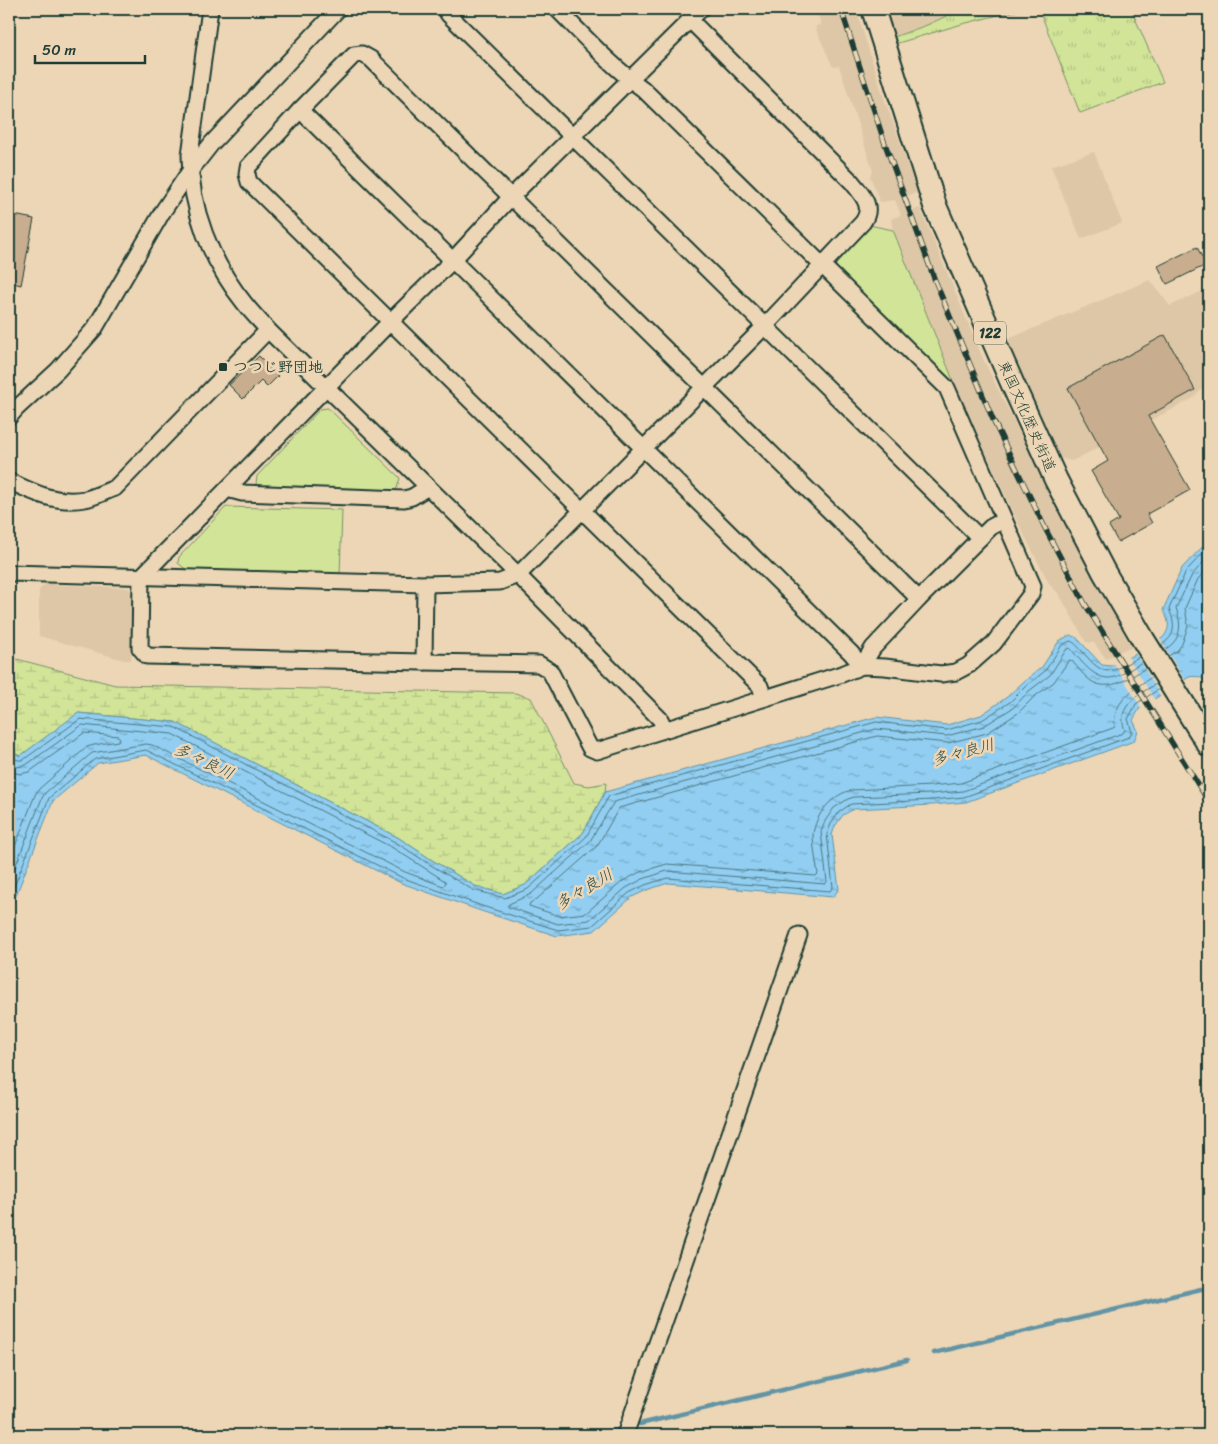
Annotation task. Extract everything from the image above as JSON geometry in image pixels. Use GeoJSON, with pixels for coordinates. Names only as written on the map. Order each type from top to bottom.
{"type":"FeatureCollection","features":[{"type":"Feature","properties":{"kind":"highway","name":"東国文化歴史街道"},"geometry":{"type":"LineString","coordinates":[[873,9],[935,206],[1056,480],[1104,572],[1144,641],[1209,745]]}},
{"type":"Feature","properties":{"kind":"street"},"geometry":{"type":"LineString","coordinates":[[210,9],[190,155],[190,171],[199,218],[206,240],[226,277],[245,304],[268,330],[518,575],[660,720],[665,729]]}},
{"type":"Feature","properties":{"kind":"street"},"geometry":{"type":"LineString","coordinates":[[9,417],[58,370],[95,328],[163,212],[190,171],[226,128],[338,9]]}},
{"type":"Feature","properties":{"kind":"street"},"geometry":{"type":"LineString","coordinates":[[445,9],[572,137],[980,538]]}},
{"type":"Feature","properties":{"kind":"street"},"geometry":{"type":"LineString","coordinates":[[557,9],[616,69],[630,80],[643,89],[947,388],[1033,586],[1031,594],[994,643],[969,665],[956,672],[941,674],[862,666],[842,674],[597,751],[590,748],[550,671],[539,664],[147,656],[140,648],[141,577],[453,260],[510,198],[630,80],[701,9]]}},
{"type":"Feature","properties":{"kind":"street"},"geometry":{"type":"LineString","coordinates":[[9,573],[426,584],[500,582],[518,575],[823,266],[865,218],[868,209],[865,200],[852,182],[690,20]]}},
{"type":"Feature","properties":{"kind":"street"},"geometry":{"type":"LineString","coordinates":[[764,698],[760,686],[249,182],[248,168],[300,110],[354,55],[362,54],[371,59],[919,599]]}},
{"type":"Feature","properties":{"kind":"street"},"geometry":{"type":"LineString","coordinates":[[300,110],[844,646],[862,666]]}},
{"type":"Feature","properties":{"kind":"street"},"geometry":{"type":"LineString","coordinates":[[9,481],[37,495],[59,499],[86,499],[115,488],[268,330]]}},
{"type":"Feature","properties":{"kind":"street"},"geometry":{"type":"LineString","coordinates":[[227,489],[242,493],[404,499],[412,497],[428,487]]}},
{"type":"Feature","properties":{"kind":"street"},"geometry":{"type":"LineString","coordinates":[[862,666],[873,648],[919,599],[991,527],[1004,520]]}},
{"type":"Feature","properties":{"kind":"street"},"geometry":{"type":"LineString","coordinates":[[424,662],[426,584]]}},
{"type":"Feature","properties":{"kind":"street"},"geometry":{"type":"LineString","coordinates":[[625,1435],[799,935]]}},
{"type":"Feature","properties":{"kind":"shaded area"},"geometry":{"type":"Polygon","coordinates":[[[816,9],[856,9],[917,193],[905,196],[911,211],[920,208],[984,361],[1091,574],[1132,648],[1125,649],[1106,659],[1094,643],[1086,642],[1059,594],[1050,585],[1014,515],[953,379],[893,230],[891,219],[901,215],[895,200],[880,202],[870,176],[873,171],[839,66],[833,67],[815,27],[821,24],[816,9]]]}},
{"type":"Feature","properties":{"kind":"shaded area"},"geometry":{"type":"Polygon","coordinates":[[[886,9],[962,9],[894,37],[886,9]]]}},
{"type":"Feature","properties":{"kind":"shaded area"},"geometry":{"type":"Polygon","coordinates":[[[1094,152],[1122,223],[1081,239],[1051,166],[1094,152]]]}},
{"type":"Feature","properties":{"kind":"shaded area"},"geometry":{"type":"Polygon","coordinates":[[[1150,280],[1170,306],[1209,288],[1209,382],[1192,399],[1072,461],[1060,458],[1006,340],[1150,280]]]}},
{"type":"Feature","properties":{"kind":"shaded area"},"geometry":{"type":"Polygon","coordinates":[[[45,584],[128,588],[134,596],[131,660],[124,660],[39,636],[39,590],[45,584]]]}},
{"type":"Feature","properties":{"kind":"green space"},"geometry":{"type":"Polygon","coordinates":[[[962,9],[1023,9],[962,24],[898,43],[894,37],[927,25],[962,9]]]}},
{"type":"Feature","properties":{"kind":"green space"},"geometry":{"type":"Polygon","coordinates":[[[1039,9],[1131,9],[1163,82],[1080,113],[1039,9]]]}},
{"type":"Feature","properties":{"kind":"green space"},"geometry":{"type":"Polygon","coordinates":[[[869,225],[893,230],[953,380],[951,381],[836,271],[836,260],[869,225]]]}},
{"type":"Feature","properties":{"kind":"green space"},"geometry":{"type":"Polygon","coordinates":[[[328,408],[400,478],[394,491],[258,487],[256,484],[257,476],[320,409],[328,408]]]}},
{"type":"Feature","properties":{"kind":"green space"},"geometry":{"type":"Polygon","coordinates":[[[226,507],[342,510],[340,576],[188,571],[178,563],[179,557],[226,507]]]}},
{"type":"Feature","properties":{"kind":"green space"},"geometry":{"type":"Polygon","coordinates":[[[9,657],[115,685],[515,693],[531,698],[574,783],[589,786],[606,783],[605,792],[583,833],[525,885],[503,894],[475,886],[399,838],[175,722],[79,713],[20,756],[9,751],[9,657]]]}},
{"type":"Feature","properties":{"kind":"water","name":"多々良川"},"geometry":{"type":"Polygon","coordinates":[[[1209,540],[1209,684],[1195,676],[1189,677],[1140,708],[1133,720],[1138,731],[1134,741],[966,802],[854,809],[843,815],[835,826],[832,835],[839,889],[833,897],[668,883],[632,897],[594,931],[557,936],[401,883],[146,755],[98,763],[53,801],[11,908],[15,939],[9,955],[9,750],[20,756],[78,713],[175,722],[399,838],[475,886],[503,894],[525,885],[583,833],[605,792],[876,717],[947,725],[981,715],[1007,697],[1042,667],[1059,641],[1070,635],[1076,637],[1102,665],[1111,666],[1123,660],[1165,635],[1168,629],[1168,622],[1163,610],[1182,568],[1209,540]]]}},
{"type":"Feature","properties":{"kind":"pier"},"geometry":{"type":"Polygon","coordinates":[[[1159,637],[1186,682],[1161,697],[1134,651],[1159,637]]]}},
{"type":"Feature","properties":{"kind":"pier"},"geometry":{"type":"Polygon","coordinates":[[[1127,655],[1155,700],[1142,709],[1113,662],[1127,655]]]}},
{"type":"Feature","properties":{"kind":"building"},"geometry":{"type":"Polygon","coordinates":[[[9,214],[34,219],[21,285],[9,282],[9,214]]]}},
{"type":"Feature","properties":{"kind":"building"},"geometry":{"type":"Polygon","coordinates":[[[1197,247],[1206,265],[1167,284],[1158,266],[1197,247]]]}},
{"type":"Feature","properties":{"kind":"building"},"geometry":{"type":"Polygon","coordinates":[[[1165,335],[1195,390],[1148,416],[1190,490],[1147,514],[1152,523],[1118,542],[1109,526],[1119,520],[1091,471],[1108,461],[1068,388],[1165,335]]]}},
{"type":"Feature","properties":{"kind":"building"},"geometry":{"type":"Polygon","coordinates":[[[259,356],[278,376],[267,387],[261,381],[243,399],[229,385],[259,356]]]}},
{"type":"Feature","properties":{"kind":"waterway"},"geometry":{"type":"LineString","coordinates":[[934,1353],[1201,1289]]}},
{"type":"Feature","properties":{"kind":"waterway"},"geometry":{"type":"LineString","coordinates":[[640,1424],[907,1360]]}},
{"type":"Feature","properties":{"kind":"waterway"},"geometry":{"type":"LineString","coordinates":[[594,1435],[617,1430]]}},
{"type":"Feature","properties":{"kind":"railway"},"geometry":{"type":"LineString","coordinates":[[841,9],[884,141],[934,278],[994,422],[1046,530],[1085,604],[1209,802]]}},
{"type":"Feature","properties":{"kind":"place","name":"つつじ野団地"},"geometry":{"type":"Point","coordinates":[223,367]}}]}
